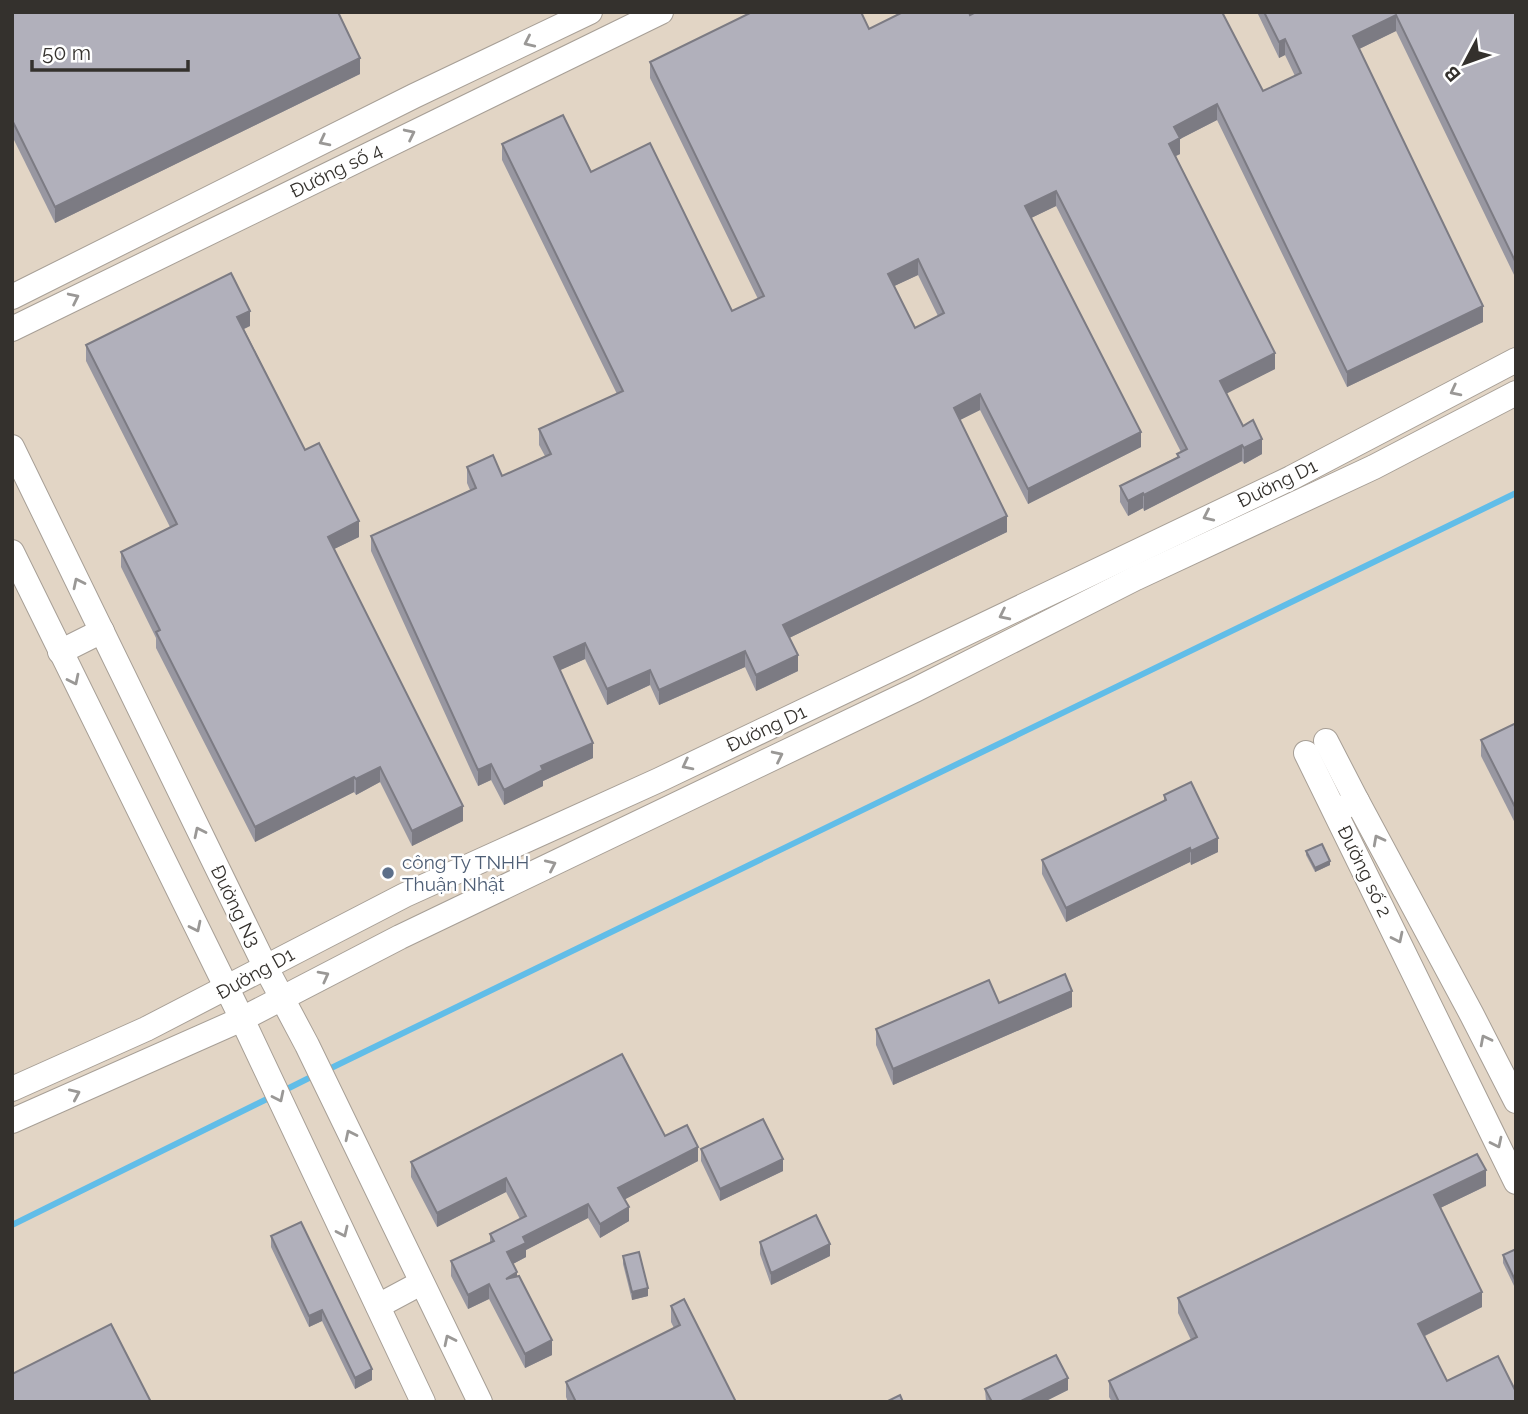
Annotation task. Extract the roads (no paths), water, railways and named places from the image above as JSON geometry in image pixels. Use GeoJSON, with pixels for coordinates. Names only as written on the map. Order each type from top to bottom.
{"type":"FeatureCollection","features":[{"type":"Feature","properties":{"kind":"street","name":"Đường số 4"},"geometry":{"type":"LineString","coordinates":[[12,328],[661,12]]}},
{"type":"Feature","properties":{"kind":"street","name":"Đường số 4"},"geometry":{"type":"LineString","coordinates":[[12,297],[414,96],[584,15]]}},
{"type":"Feature","properties":{"kind":"street"},"geometry":{"type":"LineString","coordinates":[[584,15],[591,46]]}},
{"type":"Feature","properties":{"kind":"street","name":"Đường D1"},"geometry":{"type":"LineString","coordinates":[[12,1088],[146,1029],[405,895],[659,780],[1291,478],[1516,360]]}},
{"type":"Feature","properties":{"kind":"street","name":"Đường D1"},"geometry":{"type":"LineString","coordinates":[[12,1121],[242,1020],[400,936],[915,690],[1136,578],[1374,467],[1516,393]]}},
{"type":"Feature","properties":{"kind":"street","name":"Đường N3"},"geometry":{"type":"LineString","coordinates":[[12,447],[479,1401]]}},
{"type":"Feature","properties":{"kind":"street"},"geometry":{"type":"LineString","coordinates":[[12,552],[242,1020],[423,1402]]}},
{"type":"Feature","properties":{"kind":"street"},"geometry":{"type":"LineString","coordinates":[[60,652],[102,631]]}},
{"type":"Feature","properties":{"kind":"street"},"geometry":{"type":"LineString","coordinates":[[1316,747],[1346,806]]}},
{"type":"Feature","properties":{"kind":"street"},"geometry":{"type":"LineString","coordinates":[[659,780],[673,807]]}},
{"type":"Feature","properties":{"kind":"street","name":"Đường số 2"},"geometry":{"type":"LineString","coordinates":[[1346,806],[1472,1015],[1516,1101]]}},
{"type":"Feature","properties":{"kind":"street","name":"Đường số 2"},"geometry":{"type":"LineString","coordinates":[[1346,806],[1516,1182]]}},
{"type":"Feature","properties":{"kind":"street"},"geometry":{"type":"LineString","coordinates":[[378,1306],[421,1283]]}},
{"type":"Feature","properties":{"kind":"waterway"},"geometry":{"type":"LineString","coordinates":[[325,1071],[1516,493]]}},
{"type":"Feature","properties":{"kind":"waterway"},"geometry":{"type":"LineString","coordinates":[[281,1092],[315,1075]]}},
{"type":"Feature","properties":{"kind":"waterway"},"geometry":{"type":"LineString","coordinates":[[12,1225],[271,1097]]}},
{"type":"Feature","properties":{"kind":"place","name":"công Ty TNHH Thuận Nhật"},"geometry":{"type":"Point","coordinates":[388,873]}}]}
